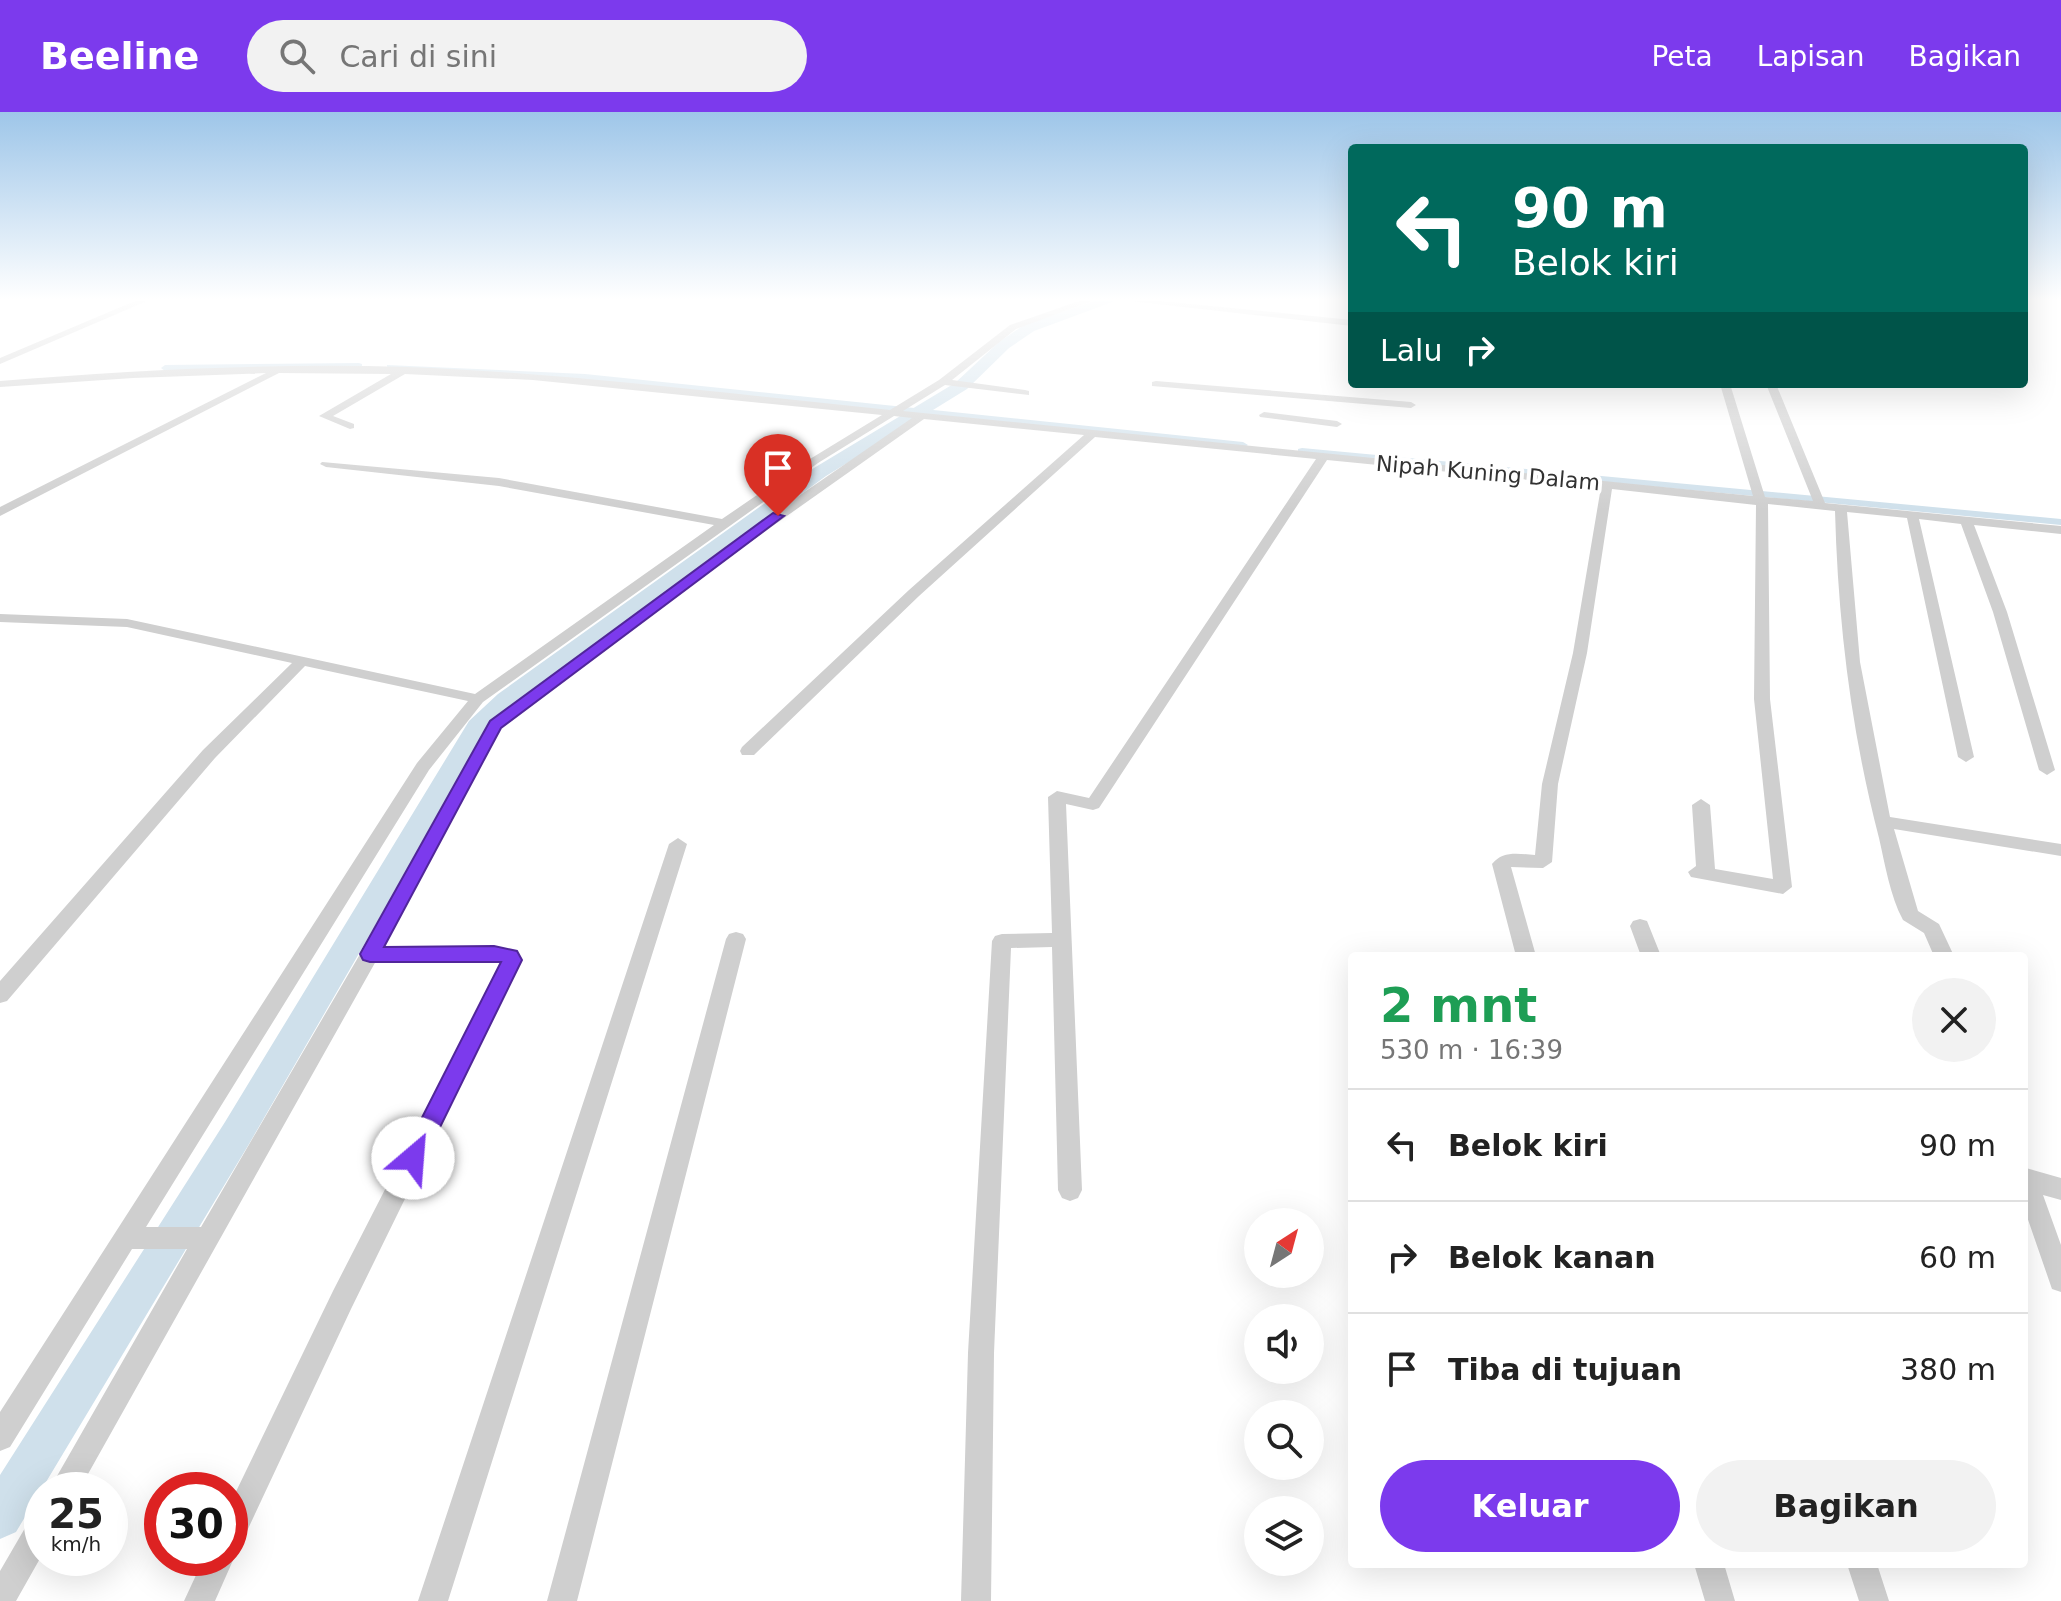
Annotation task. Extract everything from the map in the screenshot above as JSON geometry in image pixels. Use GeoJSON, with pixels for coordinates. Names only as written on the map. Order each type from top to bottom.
{"type":"FeatureCollection","features":[{"type":"Feature","properties":{"kind":"street","name":"Nipah Kuning Dalam"},"geometry":{"type":"LineString","coordinates":[[0,384],[121,375],[265,370]]}},
{"type":"Feature","properties":{"kind":"street"},"geometry":{"type":"LineString","coordinates":[[0,512],[279,370]]}},
{"type":"Feature","properties":{"kind":"street"},"geometry":{"type":"LineString","coordinates":[[350,426],[324,416],[406,370]]}},
{"type":"Feature","properties":{"kind":"street","name":"Nipah Kuning Dalam"},"geometry":{"type":"LineString","coordinates":[[416,370],[533,377],[898,410],[918,415],[1607,484],[1760,495],[1820,505],[2060,532]]}},
{"type":"Feature","properties":{"kind":"street"},"geometry":{"type":"LineString","coordinates":[[0,1437],[423,767],[478,699],[814,461],[947,383],[962,370]]}},
{"type":"Feature","properties":{"kind":"street"},"geometry":{"type":"LineString","coordinates":[[947,383],[1025,393]]}},
{"type":"Feature","properties":{"kind":"street"},"geometry":{"type":"LineString","coordinates":[[1156,384],[1411,405]]}},
{"type":"Feature","properties":{"kind":"street"},"geometry":{"type":"LineString","coordinates":[[1701,805],[1702,872],[1783,887],[1762,699],[1760,495],[1726,388]]}},
{"type":"Feature","properties":{"kind":"street"},"geometry":{"type":"LineString","coordinates":[[1773,388],[1820,505]]}},
{"type":"Feature","properties":{"kind":"street"},"geometry":{"type":"LineString","coordinates":[[1337,424],[1341,399]]}},
{"type":"Feature","properties":{"kind":"street"},"geometry":{"type":"LineString","coordinates":[[73,1472],[370,954],[495,725],[731,549],[918,415]]}},
{"type":"Feature","properties":{"kind":"street"},"geometry":{"type":"LineString","coordinates":[[1070,1190],[1057,797],[1093,804],[1335,456],[1343,429],[1337,424],[1264,415]]}},
{"type":"Feature","properties":{"kind":"street"},"geometry":{"type":"LineString","coordinates":[[748,751],[914,593],[1093,433]]}},
{"type":"Feature","properties":{"kind":"street"},"geometry":{"type":"LineString","coordinates":[[326,464],[499,482],[727,524]]}},
{"type":"Feature","properties":{"kind":"street"},"geometry":{"type":"LineString","coordinates":[[1525,952],[1501,864],[1508,860],[1544,858],[1550,784],[1580,653],[1607,484]]}},
{"type":"Feature","properties":{"kind":"street"},"geometry":{"type":"LineString","coordinates":[[1841,507],[1842,554],[1855,691],[1910,915],[1932,929],[1942,952]]}},
{"type":"Feature","properties":{"kind":"street"},"geometry":{"type":"LineString","coordinates":[[1912,515],[1966,757]]}},
{"type":"Feature","properties":{"kind":"street"},"geometry":{"type":"LineString","coordinates":[[1966,520],[2000,612],[2047,770]]}},
{"type":"Feature","properties":{"kind":"street"},"geometry":{"type":"LineString","coordinates":[[0,618],[127,623],[478,699]]}},
{"type":"Feature","properties":{"kind":"street"},"geometry":{"type":"LineString","coordinates":[[0,995],[209,754],[303,660]]}},
{"type":"Feature","properties":{"kind":"street"},"geometry":{"type":"LineString","coordinates":[[1886,822],[2061,850]]}},
{"type":"Feature","properties":{"kind":"street"},"geometry":{"type":"LineString","coordinates":[[433,1601],[678,844]]}},
{"type":"Feature","properties":{"kind":"street"},"geometry":{"type":"LineString","coordinates":[[1640,926],[1650,952]]}},
{"type":"Feature","properties":{"kind":"street"},"geometry":{"type":"LineString","coordinates":[[562,1601],[736,939]]}},
{"type":"Feature","properties":{"kind":"street"},"geometry":{"type":"LineString","coordinates":[[976,1601],[977,1470],[986,1220],[1002,941],[1060,940]]}},
{"type":"Feature","properties":{"kind":"street"},"geometry":{"type":"LineString","coordinates":[[248,1498],[342,1300],[512,960],[494,954],[370,954]]}},
{"type":"Feature","properties":{"kind":"street"},"geometry":{"type":"LineString","coordinates":[[2028,1178],[2061,1189]]}},
{"type":"Feature","properties":{"kind":"street"},"geometry":{"type":"LineString","coordinates":[[2028,1186],[2061,1280]]}},
{"type":"Feature","properties":{"kind":"street"},"geometry":{"type":"LineString","coordinates":[[125,1238],[207,1238]]}},
{"type":"Feature","properties":{"kind":"street"},"geometry":{"type":"LineString","coordinates":[[0,1600],[24,1558]]}},
{"type":"Feature","properties":{"kind":"street"},"geometry":{"type":"LineString","coordinates":[[1710,1568],[1720,1601]]}},
{"type":"Feature","properties":{"kind":"street"},"geometry":{"type":"LineString","coordinates":[[1863,1568],[1874,1601]]}},
{"type":"Feature","properties":{"kind":"street"},"geometry":{"type":"LineString","coordinates":[[199,1601],[211,1576]]}},
{"type":"Feature","properties":{"kind":"waterway"},"geometry":{"type":"LineString","coordinates":[[458,370],[585,377],[1243,445]]}},
{"type":"Feature","properties":{"kind":"waterway"},"geometry":{"type":"LineString","coordinates":[[0,1516],[237,1133],[478,726],[506,699],[820,472],[961,386],[977,370]]}},
{"type":"Feature","properties":{"kind":"waterway"},"geometry":{"type":"LineString","coordinates":[[1302,451],[2061,522]]}},
{"type":"Feature","properties":{"kind":"route"},"geometry":{"type":"LineString","coordinates":[[413,1158],[512,960],[494,954],[370,954],[469,769],[495,725],[778,516]]}}]}
